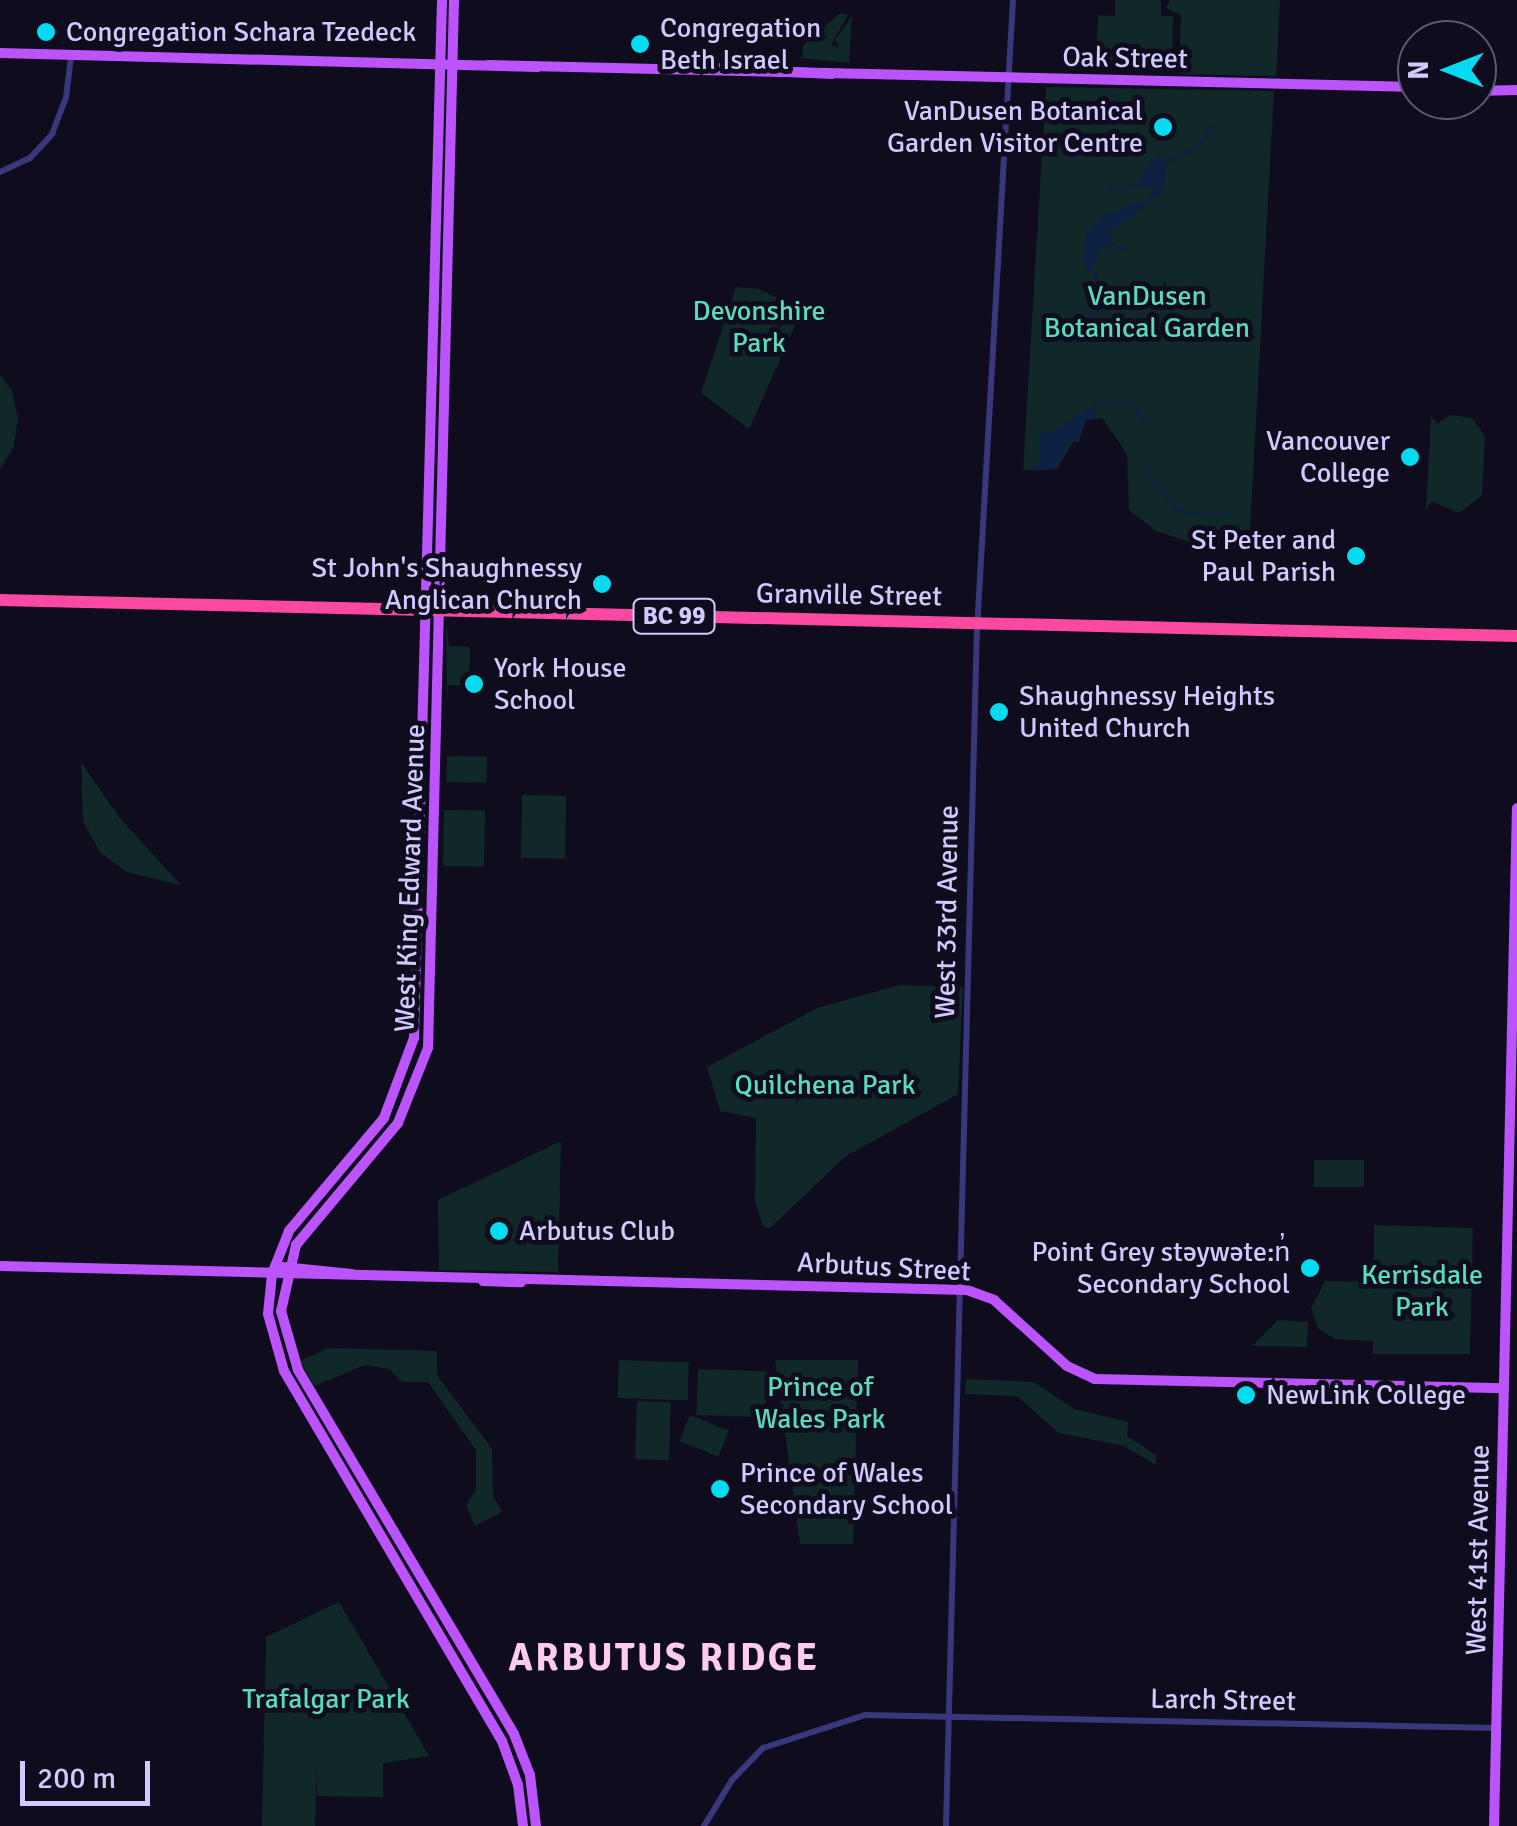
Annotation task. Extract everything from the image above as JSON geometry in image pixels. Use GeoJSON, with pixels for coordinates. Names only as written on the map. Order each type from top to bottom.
{"type":"FeatureCollection","features":[{"type":"Feature","properties":{"kind":"highway","name":"Granville Street"},"geometry":{"type":"LineString","coordinates":[[0,600],[1517,636]]}},
{"type":"Feature","properties":{"kind":"main road","name":"West King Edward Avenue"},"geometry":{"type":"LineString","coordinates":[[442,0],[446,64],[432,611],[428,1048],[398,1123],[312,1221],[287,1271],[281,1310],[292,1358],[514,1734],[530,1775],[536,1826]]}},
{"type":"Feature","properties":{"kind":"main road","name":"West King Edward Avenue"},"geometry":{"type":"LineString","coordinates":[[446,64],[454,0]]}},
{"type":"Feature","properties":{"kind":"main road","name":"Oak Street"},"geometry":{"type":"LineString","coordinates":[[0,53],[1397,87]]}},
{"type":"Feature","properties":{"kind":"main road","name":"West King Edward Avenue"},"geometry":{"type":"LineString","coordinates":[[432,611],[412,1050],[390,1110],[297,1220],[273,1270],[269,1324],[279,1362],[493,1723],[515,1773],[522,1826]]}},
{"type":"Feature","properties":{"kind":"main road","name":"West 41st Avenue"},"geometry":{"type":"LineString","coordinates":[[1494,1826],[1517,808]]}},
{"type":"Feature","properties":{"kind":"main road","name":"Arbutus Street"},"geometry":{"type":"LineString","coordinates":[[0,1266],[961,1290],[994,1300],[1083,1376],[1235,1384],[1504,1388]]}},
{"type":"Feature","properties":{"kind":"street","name":"West 33rd Avenue"},"geometry":{"type":"LineString","coordinates":[[946,1826],[977,622],[1013,0]]}},
{"type":"Feature","properties":{"kind":"street"},"geometry":{"type":"LineString","coordinates":[[0,172],[46,144],[66,98],[71,56]]}},
{"type":"Feature","properties":{"kind":"street"},"geometry":{"type":"LineString","coordinates":[[1504,1388],[1517,1389]]}},
{"type":"Feature","properties":{"kind":"street","name":"Larch Street"},"geometry":{"type":"LineString","coordinates":[[704,1826],[749,1758],[779,1740],[865,1715],[1496,1728]]}},
{"type":"Feature","properties":{"kind":"green space"},"geometry":{"type":"Polygon","coordinates":[[[1115,0],[1161,0],[1161,16],[1173,16],[1172,67],[1148,71],[1096,65],[1098,15],[1115,16],[1115,0]]]}},
{"type":"Feature","properties":{"kind":"green space"},"geometry":{"type":"Polygon","coordinates":[[[1170,0],[1280,0],[1276,76],[1179,74],[1181,15],[1166,8],[1170,0]]]}},
{"type":"Feature","properties":{"kind":"green space"},"geometry":{"type":"Polygon","coordinates":[[[840,13],[848,15],[831,45],[839,47],[835,40],[852,16],[849,63],[802,58],[803,46],[840,13]]]}},
{"type":"Feature","properties":{"kind":"green space","name":"VanDusen Botanical Garden"},"geometry":{"type":"Polygon","coordinates":[[[1046,87],[1274,91],[1249,549],[1199,545],[1156,531],[1129,510],[1127,454],[1102,418],[1086,420],[1057,469],[1023,470],[1046,87]]]}},
{"type":"Feature","properties":{"kind":"green space","name":"Devonshire Park"},"geometry":{"type":"Polygon","coordinates":[[[736,287],[759,289],[802,310],[749,429],[701,393],[736,287]]]}},
{"type":"Feature","properties":{"kind":"green space"},"geometry":{"type":"Polygon","coordinates":[[[0,375],[12,391],[18,418],[14,446],[0,470],[0,375]]]}},
{"type":"Feature","properties":{"kind":"green space"},"geometry":{"type":"Polygon","coordinates":[[[1450,415],[1472,418],[1485,436],[1482,495],[1459,513],[1432,501],[1426,510],[1431,416],[1437,424],[1450,415]]]}},
{"type":"Feature","properties":{"kind":"green space"},"geometry":{"type":"Polygon","coordinates":[[[446,622],[449,646],[470,647],[469,686],[448,685],[447,703],[446,622]]]}},
{"type":"Feature","properties":{"kind":"green space"},"geometry":{"type":"Polygon","coordinates":[[[447,756],[487,757],[487,783],[447,782],[447,756]]]}},
{"type":"Feature","properties":{"kind":"green space"},"geometry":{"type":"Polygon","coordinates":[[[81,762],[119,817],[181,885],[126,872],[99,851],[83,821],[81,762]]]}},
{"type":"Feature","properties":{"kind":"green space"},"geometry":{"type":"Polygon","coordinates":[[[522,795],[566,796],[565,859],[521,858],[522,795]]]}},
{"type":"Feature","properties":{"kind":"green space"},"geometry":{"type":"Polygon","coordinates":[[[444,810],[485,811],[484,867],[443,866],[444,810]]]}},
{"type":"Feature","properties":{"kind":"green space","name":"Quilchena Park"},"geometry":{"type":"Polygon","coordinates":[[[900,985],[963,987],[958,1094],[846,1156],[769,1229],[763,1226],[755,1201],[756,1118],[720,1111],[707,1067],[817,1008],[900,985]]]}},
{"type":"Feature","properties":{"kind":"green space","name":"Arbutus Club"},"geometry":{"type":"Polygon","coordinates":[[[561,1141],[558,1272],[439,1270],[438,1200],[561,1141]]]}},
{"type":"Feature","properties":{"kind":"green space"},"geometry":{"type":"Polygon","coordinates":[[[1314,1160],[1364,1160],[1364,1187],[1314,1187],[1314,1160]]]}},
{"type":"Feature","properties":{"kind":"green space","name":"Kerrisdale Park"},"geometry":{"type":"Polygon","coordinates":[[[1374,1225],[1473,1228],[1470,1354],[1373,1354],[1373,1341],[1335,1339],[1318,1328],[1311,1308],[1325,1281],[1373,1282],[1374,1225]]]}},
{"type":"Feature","properties":{"kind":"green space"},"geometry":{"type":"Polygon","coordinates":[[[1278,1320],[1308,1322],[1307,1347],[1252,1346],[1278,1320]]]}},
{"type":"Feature","properties":{"kind":"green space"},"geometry":{"type":"Polygon","coordinates":[[[328,1348],[437,1351],[437,1375],[492,1449],[493,1496],[502,1512],[475,1526],[466,1506],[476,1489],[476,1450],[428,1382],[402,1382],[389,1369],[365,1365],[314,1386],[300,1361],[328,1348]]]}},
{"type":"Feature","properties":{"kind":"green space"},"geometry":{"type":"Polygon","coordinates":[[[619,1360],[689,1362],[688,1400],[618,1398],[619,1360]]]}},
{"type":"Feature","properties":{"kind":"green space","name":"Prince of Wales Park"},"geometry":{"type":"Polygon","coordinates":[[[775,1360],[858,1360],[853,1544],[800,1544],[775,1360]]]}},
{"type":"Feature","properties":{"kind":"green space"},"geometry":{"type":"Polygon","coordinates":[[[698,1369],[767,1371],[765,1417],[696,1415],[698,1369]]]}},
{"type":"Feature","properties":{"kind":"green space"},"geometry":{"type":"Polygon","coordinates":[[[966,1379],[1034,1382],[1074,1409],[1128,1422],[1127,1436],[1156,1455],[1156,1465],[1124,1446],[1059,1433],[1017,1396],[965,1394],[966,1379]]]}},
{"type":"Feature","properties":{"kind":"green space"},"geometry":{"type":"Polygon","coordinates":[[[637,1401],[671,1402],[669,1460],[635,1459],[637,1401]]]}},
{"type":"Feature","properties":{"kind":"green space"},"geometry":{"type":"Polygon","coordinates":[[[690,1415],[729,1431],[718,1457],[680,1441],[690,1415]]]}},
{"type":"Feature","properties":{"kind":"green space","name":"Trafalgar Park"},"geometry":{"type":"Polygon","coordinates":[[[339,1602],[429,1756],[383,1763],[383,1797],[317,1796],[317,1761],[315,1826],[262,1826],[266,1637],[339,1602]]]}},
{"type":"Feature","properties":{"kind":"water"},"geometry":{"type":"Polygon","coordinates":[[[1157,154],[1167,165],[1163,193],[1112,230],[1112,244],[1102,248],[1090,273],[1083,262],[1086,232],[1107,214],[1151,198],[1153,184],[1115,191],[1136,184],[1157,154]]]}},
{"type":"Feature","properties":{"kind":"water"},"geometry":{"type":"Polygon","coordinates":[[[1096,404],[1096,419],[1086,420],[1079,442],[1068,442],[1057,469],[1029,471],[1040,465],[1040,432],[1055,430],[1096,404]]]}},
{"type":"Feature","properties":{"kind":"waterway"},"geometry":{"type":"LineString","coordinates":[[1167,161],[1196,148],[1211,127]]}},
{"type":"Feature","properties":{"kind":"waterway"},"geometry":{"type":"LineString","coordinates":[[1109,184],[1115,191]]}},
{"type":"Feature","properties":{"kind":"waterway"},"geometry":{"type":"LineString","coordinates":[[1112,244],[1123,249]]}},
{"type":"Feature","properties":{"kind":"waterway"},"geometry":{"type":"LineString","coordinates":[[1087,318],[1104,303],[1094,273]]}},
{"type":"Feature","properties":{"kind":"waterway"},"geometry":{"type":"LineString","coordinates":[[1067,329],[1084,327]]}},
{"type":"Feature","properties":{"kind":"waterway"},"geometry":{"type":"LineString","coordinates":[[1056,332],[1057,341],[1080,340]]}},
{"type":"Feature","properties":{"kind":"waterway"},"geometry":{"type":"LineString","coordinates":[[1096,404],[1129,402]]}},
{"type":"Feature","properties":{"kind":"waterway"},"geometry":{"type":"LineString","coordinates":[[1133,404],[1148,425]]}},
{"type":"Feature","properties":{"kind":"waterway"},"geometry":{"type":"LineString","coordinates":[[1147,472],[1177,509]]}},
{"type":"Feature","properties":{"kind":"waterway"},"geometry":{"type":"LineString","coordinates":[[1180,510],[1195,513]]}},
{"type":"Feature","properties":{"kind":"waterway"},"geometry":{"type":"LineString","coordinates":[[1199,514],[1229,515]]}},
{"type":"Feature","properties":{"kind":"place","name":"Congregation Schara Tzedeck"},"geometry":{"type":"Point","coordinates":[46,32]}},
{"type":"Feature","properties":{"kind":"place","name":"Congregation Beth Israel"},"geometry":{"type":"Point","coordinates":[640,44]}},
{"type":"Feature","properties":{"kind":"place","name":"VanDusen Botanical Garden Visitor Centre"},"geometry":{"type":"Point","coordinates":[1163,127]}},
{"type":"Feature","properties":{"kind":"place","name":"Vancouver College"},"geometry":{"type":"Point","coordinates":[1410,457]}},
{"type":"Feature","properties":{"kind":"place","name":"St Peter and Paul Parish"},"geometry":{"type":"Point","coordinates":[1356,556]}},
{"type":"Feature","properties":{"kind":"place","name":"St John's Shaughnessy Anglican Church"},"geometry":{"type":"Point","coordinates":[602,584]}},
{"type":"Feature","properties":{"kind":"place","name":"York House School"},"geometry":{"type":"Point","coordinates":[474,684]}},
{"type":"Feature","properties":{"kind":"place","name":"Shaughnessy Heights United Church"},"geometry":{"type":"Point","coordinates":[999,712]}},
{"type":"Feature","properties":{"kind":"place","name":"Arbutus Club"},"geometry":{"type":"Point","coordinates":[499,1231]}},
{"type":"Feature","properties":{"kind":"place","name":"Point Grey stəywəte:n̓ Secondary School"},"geometry":{"type":"Point","coordinates":[1310,1268]}},
{"type":"Feature","properties":{"kind":"place","name":"NewLink College"},"geometry":{"type":"Point","coordinates":[1246,1395]}},
{"type":"Feature","properties":{"kind":"place","name":"Prince of Wales Secondary School"},"geometry":{"type":"Point","coordinates":[720,1489]}},
{"type":"Feature","properties":{"kind":"district","name":"ARBUTUS RIDGE"},"geometry":{"type":"Point","coordinates":[664,1658]}}]}
